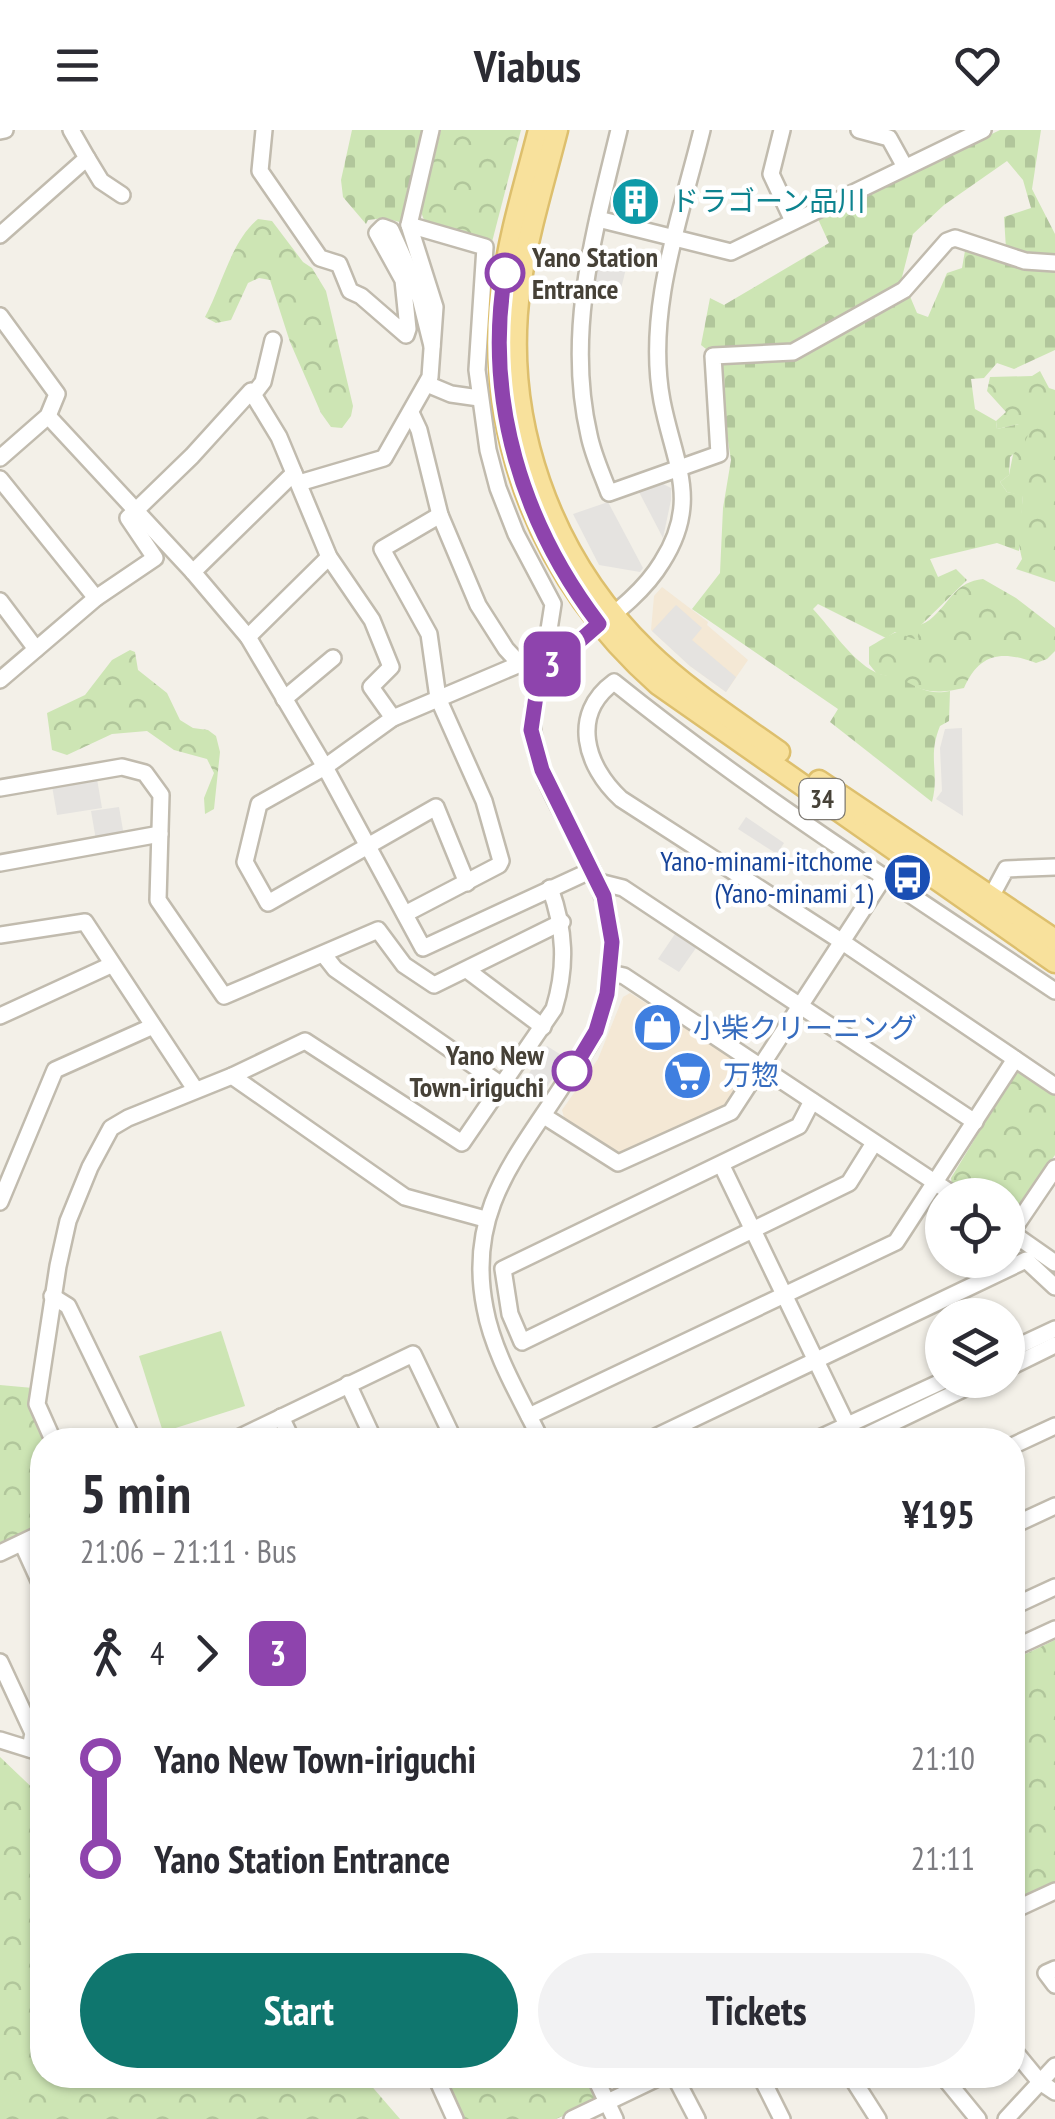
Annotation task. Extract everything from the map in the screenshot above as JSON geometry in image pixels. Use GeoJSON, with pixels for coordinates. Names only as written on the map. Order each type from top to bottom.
{"type":"FeatureCollection","features":[{"type":"Feature","properties":{"kind":"main road","name":"34"},"geometry":{"type":"LineString","coordinates":[[539,130],[503,283],[499,339],[502,395],[512,450],[528,504],[559,567],[658,684],[1055,962]]}},
{"type":"Feature","properties":{"kind":"main road","name":"34"},"geometry":{"type":"LineString","coordinates":[[558,130],[520,286],[516,340],[519,393],[528,446],[555,522],[606,619],[828,788],[1055,940]]}},
{"type":"Feature","properties":{"kind":"street"},"geometry":{"type":"LineString","coordinates":[[71,130],[102,181],[122,195]]}},
{"type":"Feature","properties":{"kind":"street"},"geometry":{"type":"LineString","coordinates":[[264,130],[260,171],[320,258],[339,264],[350,290],[406,334],[403,280],[377,234],[383,227],[391,230],[418,290],[432,346]]}},
{"type":"Feature","properties":{"kind":"street"},"geometry":{"type":"LineString","coordinates":[[194,572],[296,478],[384,458],[412,415],[430,378],[436,327],[435,307],[410,225],[431,130]]}},
{"type":"Feature","properties":{"kind":"street"},"geometry":{"type":"LineString","coordinates":[[620,130],[598,219],[578,329],[580,378],[589,436],[609,494],[719,454],[722,450],[713,356],[793,352],[904,290],[955,238],[1025,262],[1055,263]]}},
{"type":"Feature","properties":{"kind":"street"},"geometry":{"type":"LineString","coordinates":[[535,1428],[495,1342],[485,1310],[481,1277],[485,1220],[508,1169],[596,1031],[610,973],[612,942],[596,876],[542,770],[531,730],[545,671],[655,572],[678,533],[684,502],[680,467],[662,400],[658,358],[661,301],[702,130]]}},
{"type":"Feature","properties":{"kind":"street"},"geometry":{"type":"LineString","coordinates":[[782,130],[771,174],[793,221]]}},
{"type":"Feature","properties":{"kind":"street"},"geometry":{"type":"LineString","coordinates":[[858,130],[889,138],[905,167]]}},
{"type":"Feature","properties":{"kind":"street"},"geometry":{"type":"LineString","coordinates":[[598,219],[731,252],[982,130]]}},
{"type":"Feature","properties":{"kind":"street"},"geometry":{"type":"LineString","coordinates":[[0,236],[87,158]]}},
{"type":"Feature","properties":{"kind":"street"},"geometry":{"type":"LineString","coordinates":[[410,225],[485,247],[478,324],[479,398],[498,488],[530,565],[553,604],[548,636],[520,664],[392,718],[325,766],[259,804],[245,862],[268,903],[436,807],[467,882]]}},
{"type":"Feature","properties":{"kind":"street"},"geometry":{"type":"LineString","coordinates":[[0,316],[6,336],[57,394],[48,416],[0,458]]}},
{"type":"Feature","properties":{"kind":"street"},"geometry":{"type":"LineString","coordinates":[[253,394],[262,382],[272,340]]}},
{"type":"Feature","properties":{"kind":"street"},"geometry":{"type":"LineString","coordinates":[[426,384],[451,394],[479,398]]}},
{"type":"Feature","properties":{"kind":"street"},"geometry":{"type":"LineString","coordinates":[[0,680],[96,598],[156,558],[128,518],[251,391],[279,438],[329,558],[372,620],[391,666],[370,687],[392,718]]}},
{"type":"Feature","properties":{"kind":"street"},"geometry":{"type":"LineString","coordinates":[[412,415],[440,515],[478,606],[520,664]]}},
{"type":"Feature","properties":{"kind":"street"},"geometry":{"type":"LineString","coordinates":[[48,416],[194,572],[248,637],[325,766],[423,948],[550,888],[596,876],[623,888],[975,1122]]}},
{"type":"Feature","properties":{"kind":"street"},"geometry":{"type":"LineString","coordinates":[[0,479],[96,598]]}},
{"type":"Feature","properties":{"kind":"street"},"geometry":{"type":"LineString","coordinates":[[404,914],[499,866],[501,861],[484,801],[438,698],[429,634],[382,550],[440,515]]}},
{"type":"Feature","properties":{"kind":"street"},"geometry":{"type":"LineString","coordinates":[[248,637],[329,558]]}},
{"type":"Feature","properties":{"kind":"street"},"geometry":{"type":"LineString","coordinates":[[0,600],[36,649]]}},
{"type":"Feature","properties":{"kind":"street"},"geometry":{"type":"LineString","coordinates":[[284,700],[333,658]]}},
{"type":"Feature","properties":{"kind":"street"},"geometry":{"type":"LineString","coordinates":[[1055,991],[884,876],[614,682],[600,691],[591,706],[585,738],[596,767],[620,799],[841,941],[1055,1086]]}},
{"type":"Feature","properties":{"kind":"street"},"geometry":{"type":"LineString","coordinates":[[0,788],[122,768],[145,774],[161,795],[158,900],[224,996],[378,930],[404,965],[434,985],[562,922]]}},
{"type":"Feature","properties":{"kind":"street"},"geometry":{"type":"LineString","coordinates":[[0,863],[160,834]]}},
{"type":"Feature","properties":{"kind":"street"},"geometry":{"type":"LineString","coordinates":[[992,895],[1006,870],[1055,866]]}},
{"type":"Feature","properties":{"kind":"street"},"geometry":{"type":"LineString","coordinates":[[544,1116],[618,1163],[731,1112],[884,876]]}},
{"type":"Feature","properties":{"kind":"street"},"geometry":{"type":"LineString","coordinates":[[48,1428],[37,1404],[52,1296],[68,1220],[90,1167],[112,1128],[305,1040],[462,1143],[543,1027],[560,991],[562,922],[550,888]]}},
{"type":"Feature","properties":{"kind":"street"},"geometry":{"type":"LineString","coordinates":[[0,935],[85,922],[195,1089]]}},
{"type":"Feature","properties":{"kind":"street"},"geometry":{"type":"LineString","coordinates":[[324,955],[335,969],[504,1086]]}},
{"type":"Feature","properties":{"kind":"street"},"geometry":{"type":"LineString","coordinates":[[0,1016],[111,965]]}},
{"type":"Feature","properties":{"kind":"street"},"geometry":{"type":"LineString","coordinates":[[467,970],[543,1027]]}},
{"type":"Feature","properties":{"kind":"street"},"geometry":{"type":"LineString","coordinates":[[610,973],[624,976],[927,1178]]}},
{"type":"Feature","properties":{"kind":"street"},"geometry":{"type":"LineString","coordinates":[[0,1202],[55,1070],[151,1027]]}},
{"type":"Feature","properties":{"kind":"street"},"geometry":{"type":"LineString","coordinates":[[938,1178],[1014,1059]]}},
{"type":"Feature","properties":{"kind":"street"},"geometry":{"type":"LineString","coordinates":[[232,1076],[405,1197],[485,1220]]}},
{"type":"Feature","properties":{"kind":"street"},"geometry":{"type":"LineString","coordinates":[[812,1102],[798,1126],[504,1269],[510,1314],[522,1342],[849,1183],[874,1143]]}},
{"type":"Feature","properties":{"kind":"street"},"geometry":{"type":"LineString","coordinates":[[722,1166],[847,1424]]}},
{"type":"Feature","properties":{"kind":"street"},"geometry":{"type":"LineString","coordinates":[[1025,1210],[1054,1171]]}},
{"type":"Feature","properties":{"kind":"street"},"geometry":{"type":"LineString","coordinates":[[529,1416],[896,1242],[925,1198]]}},
{"type":"Feature","properties":{"kind":"street"},"geometry":{"type":"LineString","coordinates":[[1025,1243],[1055,1263]]}},
{"type":"Feature","properties":{"kind":"street"},"geometry":{"type":"LineString","coordinates":[[674,1428],[1026,1260],[1055,1287]]}},
{"type":"Feature","properties":{"kind":"street"},"geometry":{"type":"LineString","coordinates":[[52,1296],[68,1306],[127,1428]]}},
{"type":"Feature","properties":{"kind":"street"},"geometry":{"type":"LineString","coordinates":[[1025,1343],[1055,1330]]}},
{"type":"Feature","properties":{"kind":"street"},"geometry":{"type":"LineString","coordinates":[[1025,1360],[1055,1345]]}},
{"type":"Feature","properties":{"kind":"street"},"geometry":{"type":"LineString","coordinates":[[259,1428],[413,1354],[448,1428]]}},
{"type":"Feature","properties":{"kind":"street"},"geometry":{"type":"LineString","coordinates":[[348,1384],[368,1428]]}},
{"type":"Feature","properties":{"kind":"street"},"geometry":{"type":"LineString","coordinates":[[839,1428],[925,1389]]}},
{"type":"Feature","properties":{"kind":"street"},"geometry":{"type":"LineString","coordinates":[[882,1428],[944,1398]]}},
{"type":"Feature","properties":{"kind":"street"},"geometry":{"type":"LineString","coordinates":[[281,1417],[286,1428]]}},
{"type":"Feature","properties":{"kind":"street"},"geometry":{"type":"LineString","coordinates":[[1025,1440],[1055,1426]]}},
{"type":"Feature","properties":{"kind":"street"},"geometry":{"type":"LineString","coordinates":[[1025,1520],[1055,1506]]}},
{"type":"Feature","properties":{"kind":"street"},"geometry":{"type":"LineString","coordinates":[[0,1554],[30,1540]]}},
{"type":"Feature","properties":{"kind":"street"},"geometry":{"type":"LineString","coordinates":[[22,1544],[30,1561]]}},
{"type":"Feature","properties":{"kind":"street"},"geometry":{"type":"LineString","coordinates":[[1025,1601],[1055,1586]]}},
{"type":"Feature","properties":{"kind":"street"},"geometry":{"type":"LineString","coordinates":[[1025,1643],[1055,1629]]}},
{"type":"Feature","properties":{"kind":"street"},"geometry":{"type":"LineString","coordinates":[[0,1662],[30,1727]]}},
{"type":"Feature","properties":{"kind":"street"},"geometry":{"type":"LineString","coordinates":[[0,1740],[30,1749]]}},
{"type":"Feature","properties":{"kind":"street"},"geometry":{"type":"LineString","coordinates":[[1025,1905],[1055,1891]]}},
{"type":"Feature","properties":{"kind":"street"},"geometry":{"type":"LineString","coordinates":[[1055,1969],[1046,1973],[1055,1985]]}},
{"type":"Feature","properties":{"kind":"street"},"geometry":{"type":"LineString","coordinates":[[1025,2064],[1055,2092]]}},
{"type":"Feature","properties":{"kind":"street"},"geometry":{"type":"LineString","coordinates":[[1006,2119],[1055,2066]]}},
{"type":"Feature","properties":{"kind":"street"},"geometry":{"type":"LineString","coordinates":[[441,2088],[455,2119]]}},
{"type":"Feature","properties":{"kind":"street"},"geometry":{"type":"LineString","coordinates":[[600,2088],[615,2119]]}},
{"type":"Feature","properties":{"kind":"street"},"geometry":{"type":"LineString","coordinates":[[572,2119],[637,2088]]}},
{"type":"Feature","properties":{"kind":"street"},"geometry":{"type":"LineString","coordinates":[[681,2088],[697,2119]]}},
{"type":"Feature","properties":{"kind":"street"},"geometry":{"type":"LineString","coordinates":[[766,2088],[782,2119]]}},
{"type":"Feature","properties":{"kind":"street"},"geometry":{"type":"LineString","coordinates":[[858,2088],[878,2119]]}},
{"type":"Feature","properties":{"kind":"street"},"geometry":{"type":"LineString","coordinates":[[953,2088],[978,2119]]}},
{"type":"Feature","properties":{"kind":"shaded area"},"geometry":{"type":"Polygon","coordinates":[[[599,249],[629,256],[621,289],[591,283],[599,249]]]}},
{"type":"Feature","properties":{"kind":"shaded area"},"geometry":{"type":"Polygon","coordinates":[[[663,484],[671,488],[671,500],[663,538],[639,492],[663,484]]]}},
{"type":"Feature","properties":{"kind":"shaded area"},"geometry":{"type":"Polygon","coordinates":[[[608,502],[643,568],[640,572],[599,565],[573,514],[608,502]]]}},
{"type":"Feature","properties":{"kind":"shaded area"},"geometry":{"type":"Polygon","coordinates":[[[662,587],[708,622],[748,660],[726,692],[651,630],[654,596],[662,587]]]}},
{"type":"Feature","properties":{"kind":"shaded area"},"geometry":{"type":"Polygon","coordinates":[[[676,605],[702,628],[692,640],[736,677],[726,692],[652,631],[676,605]]]}},
{"type":"Feature","properties":{"kind":"shaded area"},"geometry":{"type":"Polygon","coordinates":[[[962,728],[963,816],[936,799],[942,791],[940,748],[945,729],[962,728]]]}},
{"type":"Feature","properties":{"kind":"shaded area"},"geometry":{"type":"Polygon","coordinates":[[[97,779],[102,808],[57,815],[52,786],[97,779]]]}},
{"type":"Feature","properties":{"kind":"shaded area"},"geometry":{"type":"Polygon","coordinates":[[[119,807],[124,836],[96,840],[91,811],[119,807]]]}},
{"type":"Feature","properties":{"kind":"shaded area"},"geometry":{"type":"Polygon","coordinates":[[[746,817],[784,843],[777,854],[738,829],[746,817]]]}},
{"type":"Feature","properties":{"kind":"shaded area"},"geometry":{"type":"Polygon","coordinates":[[[675,934],[696,948],[679,972],[658,959],[675,934]]]}},
{"type":"Feature","properties":{"kind":"shaded area"},"geometry":{"type":"Polygon","coordinates":[[[630,993],[746,1067],[747,1077],[721,1111],[617,1156],[565,1121],[562,1110],[598,1059],[623,997],[630,993]]]}},
{"type":"Feature","properties":{"kind":"shaded area"},"geometry":{"type":"Polygon","coordinates":[[[547,1046],[566,1058],[537,1102],[518,1090],[547,1046]]]}},
{"type":"Feature","properties":{"kind":"green space"},"geometry":{"type":"Polygon","coordinates":[[[352,130],[425,130],[403,223],[385,218],[368,220],[366,224],[343,197],[341,180],[352,130]]]}},
{"type":"Feature","properties":{"kind":"green space"},"geometry":{"type":"Polygon","coordinates":[[[441,130],[521,130],[492,242],[424,220],[421,212],[441,130]]]}},
{"type":"Feature","properties":{"kind":"green space"},"geometry":{"type":"Polygon","coordinates":[[[1000,130],[1041,130],[1032,189],[1055,234],[1055,257],[1032,258],[1006,249],[1004,217],[1031,208],[1023,180],[1007,161],[944,205],[913,234],[900,285],[786,348],[706,349],[701,345],[710,298],[724,305],[829,243],[818,219],[1000,130]]]}},
{"type":"Feature","properties":{"kind":"green space"},"geometry":{"type":"Polygon","coordinates":[[[258,219],[272,221],[326,291],[353,406],[342,428],[331,427],[321,413],[290,342],[270,280],[259,278],[248,283],[231,320],[216,323],[205,317],[241,239],[258,219]]]}},
{"type":"Feature","properties":{"kind":"green space"},"geometry":{"type":"Polygon","coordinates":[[[966,245],[1055,268],[1055,350],[1014,369],[997,363],[984,378],[971,379],[975,409],[996,421],[997,429],[1019,424],[1032,426],[1024,444],[1010,457],[1009,475],[1000,482],[1007,492],[1023,495],[1019,551],[997,543],[930,559],[938,577],[956,569],[967,580],[920,626],[917,640],[895,632],[886,638],[818,604],[813,609],[866,667],[929,691],[950,691],[949,721],[940,726],[934,747],[932,802],[830,722],[838,709],[692,609],[720,573],[723,508],[731,460],[716,364],[719,359],[790,356],[909,294],[917,313],[928,317],[947,273],[962,268],[966,245]]]}},
{"type":"Feature","properties":{"kind":"green space"},"geometry":{"type":"Polygon","coordinates":[[[1040,371],[1049,388],[1055,390],[1055,582],[1016,569],[1022,559],[1018,541],[1023,496],[1007,492],[1000,482],[1009,475],[1019,424],[997,429],[996,421],[1006,412],[987,391],[990,377],[1032,376],[1040,371]]]}},
{"type":"Feature","properties":{"kind":"green space"},"geometry":{"type":"Polygon","coordinates":[[[983,579],[1055,628],[1055,651],[1047,659],[1036,663],[1013,656],[993,658],[977,668],[964,688],[948,691],[926,690],[877,674],[869,664],[869,647],[926,622],[960,588],[983,579]]]}},
{"type":"Feature","properties":{"kind":"green space"},"geometry":{"type":"Polygon","coordinates":[[[130,650],[135,652],[138,670],[167,693],[180,720],[216,736],[220,752],[214,809],[205,814],[204,798],[214,773],[207,759],[174,750],[147,731],[112,734],[67,755],[52,750],[47,713],[85,695],[112,660],[130,650]]]}},
{"type":"Feature","properties":{"kind":"green space"},"geometry":{"type":"Polygon","coordinates":[[[1023,1071],[1055,1092],[1055,1155],[1025,1200],[1025,1178],[951,1178],[1015,1073],[1023,1071]]]}},
{"type":"Feature","properties":{"kind":"green space"},"geometry":{"type":"Polygon","coordinates":[[[221,1331],[245,1406],[176,1428],[162,1428],[139,1356],[221,1331]]]}},
{"type":"Feature","properties":{"kind":"green space"},"geometry":{"type":"Polygon","coordinates":[[[0,1385],[33,1388],[42,1428],[30,1428],[30,1531],[0,1546],[0,1385]]]}},
{"type":"Feature","properties":{"kind":"green space"},"geometry":{"type":"Polygon","coordinates":[[[1055,1640],[1055,1882],[1025,1896],[1025,1654],[1055,1640]]]}},
{"type":"Feature","properties":{"kind":"green space"},"geometry":{"type":"Polygon","coordinates":[[[0,1757],[30,1786],[30,2088],[373,2088],[400,2119],[0,2119],[0,1757]]]}},
{"type":"Feature","properties":{"kind":"green space"},"geometry":{"type":"Polygon","coordinates":[[[448,2088],[592,2088],[595,2094],[593,2102],[556,2119],[463,2119],[448,2088]]]}},
{"type":"Feature","properties":{"kind":"bus line","name":"3"},"geometry":{"type":"LineString","coordinates":[[505,273],[500,367],[506,423],[519,477],[552,554],[599,624],[545,671],[539,683],[531,730],[542,770],[599,882],[612,942],[607,994],[596,1031],[572,1071]]}},
{"type":"Feature","properties":{"kind":"place","name":"ドラゴーン品川"},"geometry":{"type":"Point","coordinates":[636,201]}},
{"type":"Feature","properties":{"kind":"place","name":"Yano Station Entrance"},"geometry":{"type":"Point","coordinates":[505,273]}},
{"type":"Feature","properties":{"kind":"place","name":"Yano-minami-itchome (Yano-minami 1)"},"geometry":{"type":"Point","coordinates":[908,877]}},
{"type":"Feature","properties":{"kind":"place","name":"小柴クリーニング"},"geometry":{"type":"Point","coordinates":[658,1028]}},
{"type":"Feature","properties":{"kind":"place","name":"Yano New Town-iriguchi"},"geometry":{"type":"Point","coordinates":[572,1071]}},
{"type":"Feature","properties":{"kind":"place","name":"万惣"},"geometry":{"type":"Point","coordinates":[688,1075]}}]}
